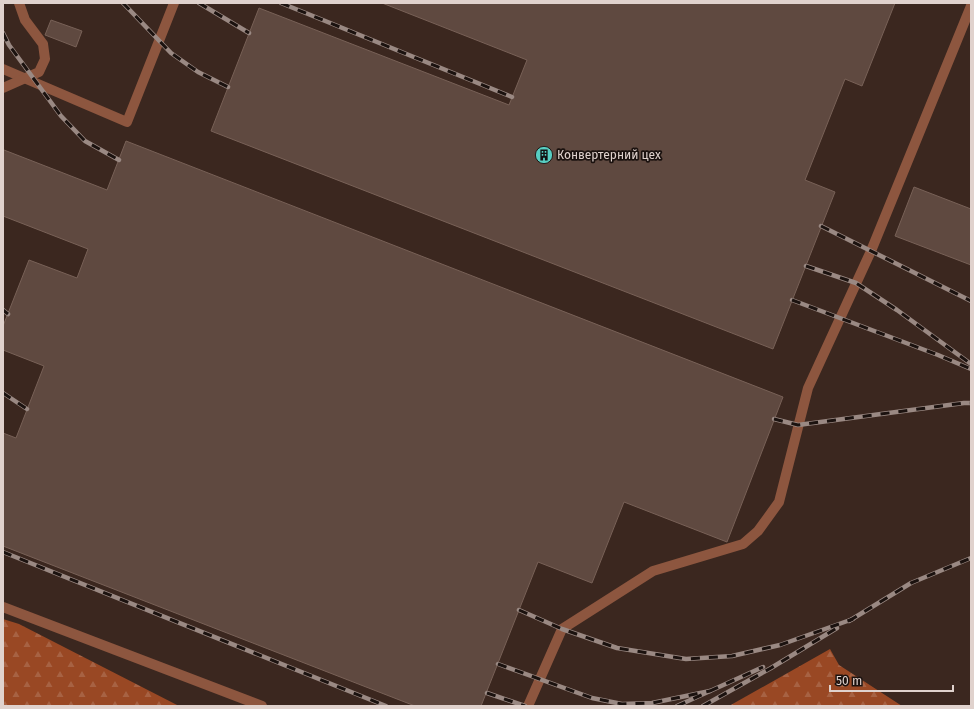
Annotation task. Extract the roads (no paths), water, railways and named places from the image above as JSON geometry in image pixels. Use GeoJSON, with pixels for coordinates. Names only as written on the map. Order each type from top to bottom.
{"type":"FeatureCollection","features":[{"type":"Feature","properties":{"kind":"lane"},"geometry":{"type":"LineString","coordinates":[[3,88],[39,72],[45,59],[43,44],[25,20],[19,3]]}},
{"type":"Feature","properties":{"kind":"lane"},"geometry":{"type":"LineString","coordinates":[[3,69],[127,122],[174,3]]}},
{"type":"Feature","properties":{"kind":"lane"},"geometry":{"type":"LineString","coordinates":[[528,706],[562,629],[653,570],[743,544],[758,531],[780,502],[808,388],[871,251],[971,6]]}},
{"type":"Feature","properties":{"kind":"lane"},"geometry":{"type":"LineString","coordinates":[[3,607],[262,706]]}},
{"type":"Feature","properties":{"kind":"railway"},"geometry":{"type":"LineString","coordinates":[[123,3],[171,53],[198,72],[228,87]]}},
{"type":"Feature","properties":{"kind":"railway"},"geometry":{"type":"LineString","coordinates":[[199,3],[249,33]]}},
{"type":"Feature","properties":{"kind":"railway"},"geometry":{"type":"LineString","coordinates":[[281,3],[512,97]]}},
{"type":"Feature","properties":{"kind":"railway"},"geometry":{"type":"LineString","coordinates":[[3,33],[9,45],[61,116],[85,141],[119,160]]}},
{"type":"Feature","properties":{"kind":"railway"},"geometry":{"type":"LineString","coordinates":[[821,226],[971,301]]}},
{"type":"Feature","properties":{"kind":"railway"},"geometry":{"type":"LineString","coordinates":[[806,266],[856,283],[897,310],[971,364]]}},
{"type":"Feature","properties":{"kind":"railway"},"geometry":{"type":"LineString","coordinates":[[792,300],[971,369]]}},
{"type":"Feature","properties":{"kind":"railway"},"geometry":{"type":"LineString","coordinates":[[3,310],[8,314]]}},
{"type":"Feature","properties":{"kind":"railway"},"geometry":{"type":"LineString","coordinates":[[3,393],[27,409]]}},
{"type":"Feature","properties":{"kind":"railway"},"geometry":{"type":"LineString","coordinates":[[774,419],[798,425],[971,403]]}},
{"type":"Feature","properties":{"kind":"railway"},"geometry":{"type":"LineString","coordinates":[[3,552],[386,706]]}},
{"type":"Feature","properties":{"kind":"railway"},"geometry":{"type":"LineString","coordinates":[[849,621],[911,583],[971,558]]}},
{"type":"Feature","properties":{"kind":"railway"},"geometry":{"type":"LineString","coordinates":[[519,610],[562,629],[617,648],[686,659],[732,656],[780,645],[853,619]]}},
{"type":"Feature","properties":{"kind":"railway"},"geometry":{"type":"LineString","coordinates":[[703,706],[771,668],[837,628]]}},
{"type":"Feature","properties":{"kind":"railway"},"geometry":{"type":"LineString","coordinates":[[498,664],[592,698],[622,704],[652,703],[710,691]]}},
{"type":"Feature","properties":{"kind":"railway"},"geometry":{"type":"LineString","coordinates":[[677,706],[763,667]]}},
{"type":"Feature","properties":{"kind":"railway"},"geometry":{"type":"LineString","coordinates":[[487,693],[525,706]]}},
{"type":"Feature","properties":{"kind":"place","name":"Конвертерний цех"},"geometry":{"type":"Point","coordinates":[544,155]}}]}
